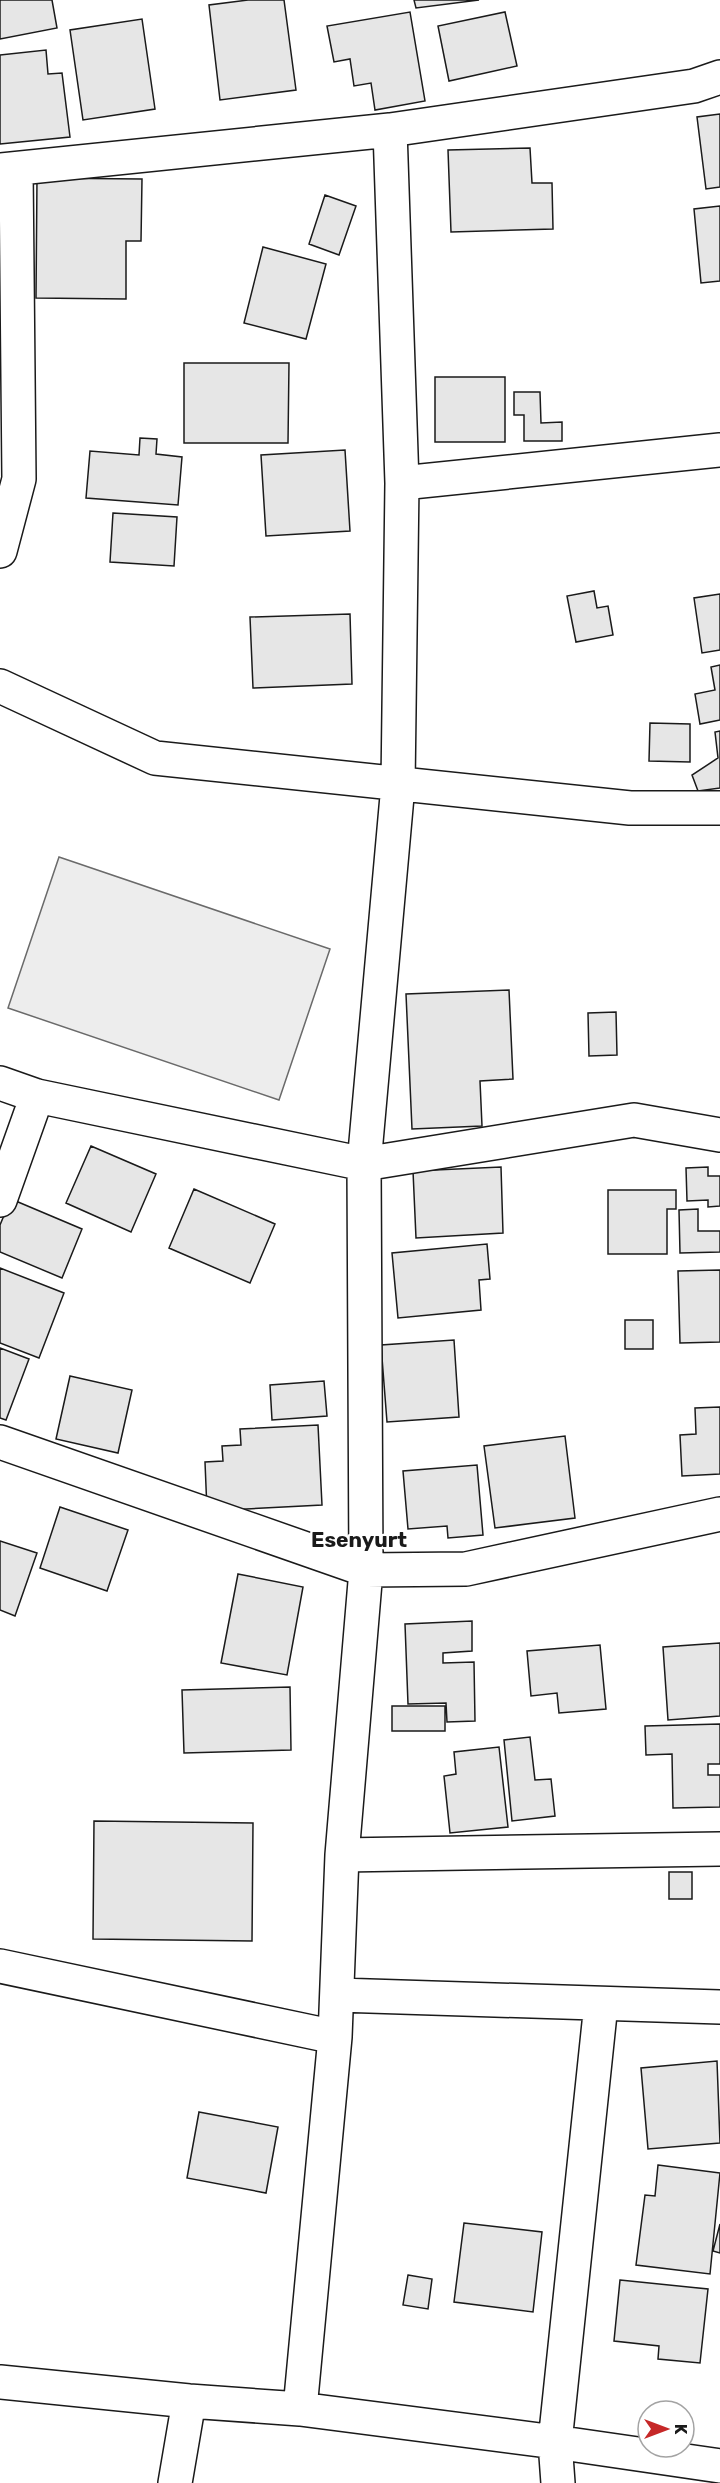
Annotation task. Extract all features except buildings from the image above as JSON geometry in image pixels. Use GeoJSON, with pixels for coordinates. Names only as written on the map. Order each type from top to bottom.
{"type":"FeatureCollection","features":[{"type":"Feature","properties":{"kind":"street"},"geometry":{"type":"LineString","coordinates":[[0,551],[19,479],[8,170],[390,130],[694,86],[720,77]]}},
{"type":"Feature","properties":{"kind":"street"},"geometry":{"type":"LineString","coordinates":[[300,2409],[335,2037],[342,1855],[366,1570],[364,1164],[398,785],[402,483],[390,130]]}},
{"type":"Feature","properties":{"kind":"street"},"geometry":{"type":"LineString","coordinates":[[402,483],[720,450]]}},
{"type":"Feature","properties":{"kind":"street"},"geometry":{"type":"LineString","coordinates":[[0,686],[155,758],[630,808],[720,808]]}},
{"type":"Feature","properties":{"kind":"street"},"geometry":{"type":"LineString","coordinates":[[0,1083],[37,1096],[364,1164],[634,1120],[720,1135]]}},
{"type":"Feature","properties":{"kind":"street"},"geometry":{"type":"LineString","coordinates":[[0,1200],[37,1096]]}},
{"type":"Feature","properties":{"kind":"street"},"geometry":{"type":"LineString","coordinates":[[0,1442],[366,1570],[466,1569],[720,1514]]}},
{"type":"Feature","properties":{"kind":"street"},"geometry":{"type":"LineString","coordinates":[[342,1855],[720,1849]]}},
{"type":"Feature","properties":{"kind":"street"},"geometry":{"type":"LineString","coordinates":[[0,1966],[335,2037]]}},
{"type":"Feature","properties":{"kind":"street"},"geometry":{"type":"LineString","coordinates":[[338,1995],[720,2007]]}},
{"type":"Feature","properties":{"kind":"street"},"geometry":{"type":"LineString","coordinates":[[558,2483],[555,2442],[601,2004]]}},
{"type":"Feature","properties":{"kind":"street"},"geometry":{"type":"LineString","coordinates":[[0,2382],[189,2401],[300,2409],[720,2466]]}},
{"type":"Feature","properties":{"kind":"street"},"geometry":{"type":"LineString","coordinates":[[176,2483],[189,2401]]}},
{"type":"Feature","properties":{"kind":"shaded area"},"geometry":{"type":"Polygon","coordinates":[[[59,857],[330,949],[279,1100],[8,1008],[59,857]]]}},
{"type":"Feature","properties":{"kind":"district","name":"Esenyurt"},"geometry":{"type":"Point","coordinates":[359,1540]}}]}
